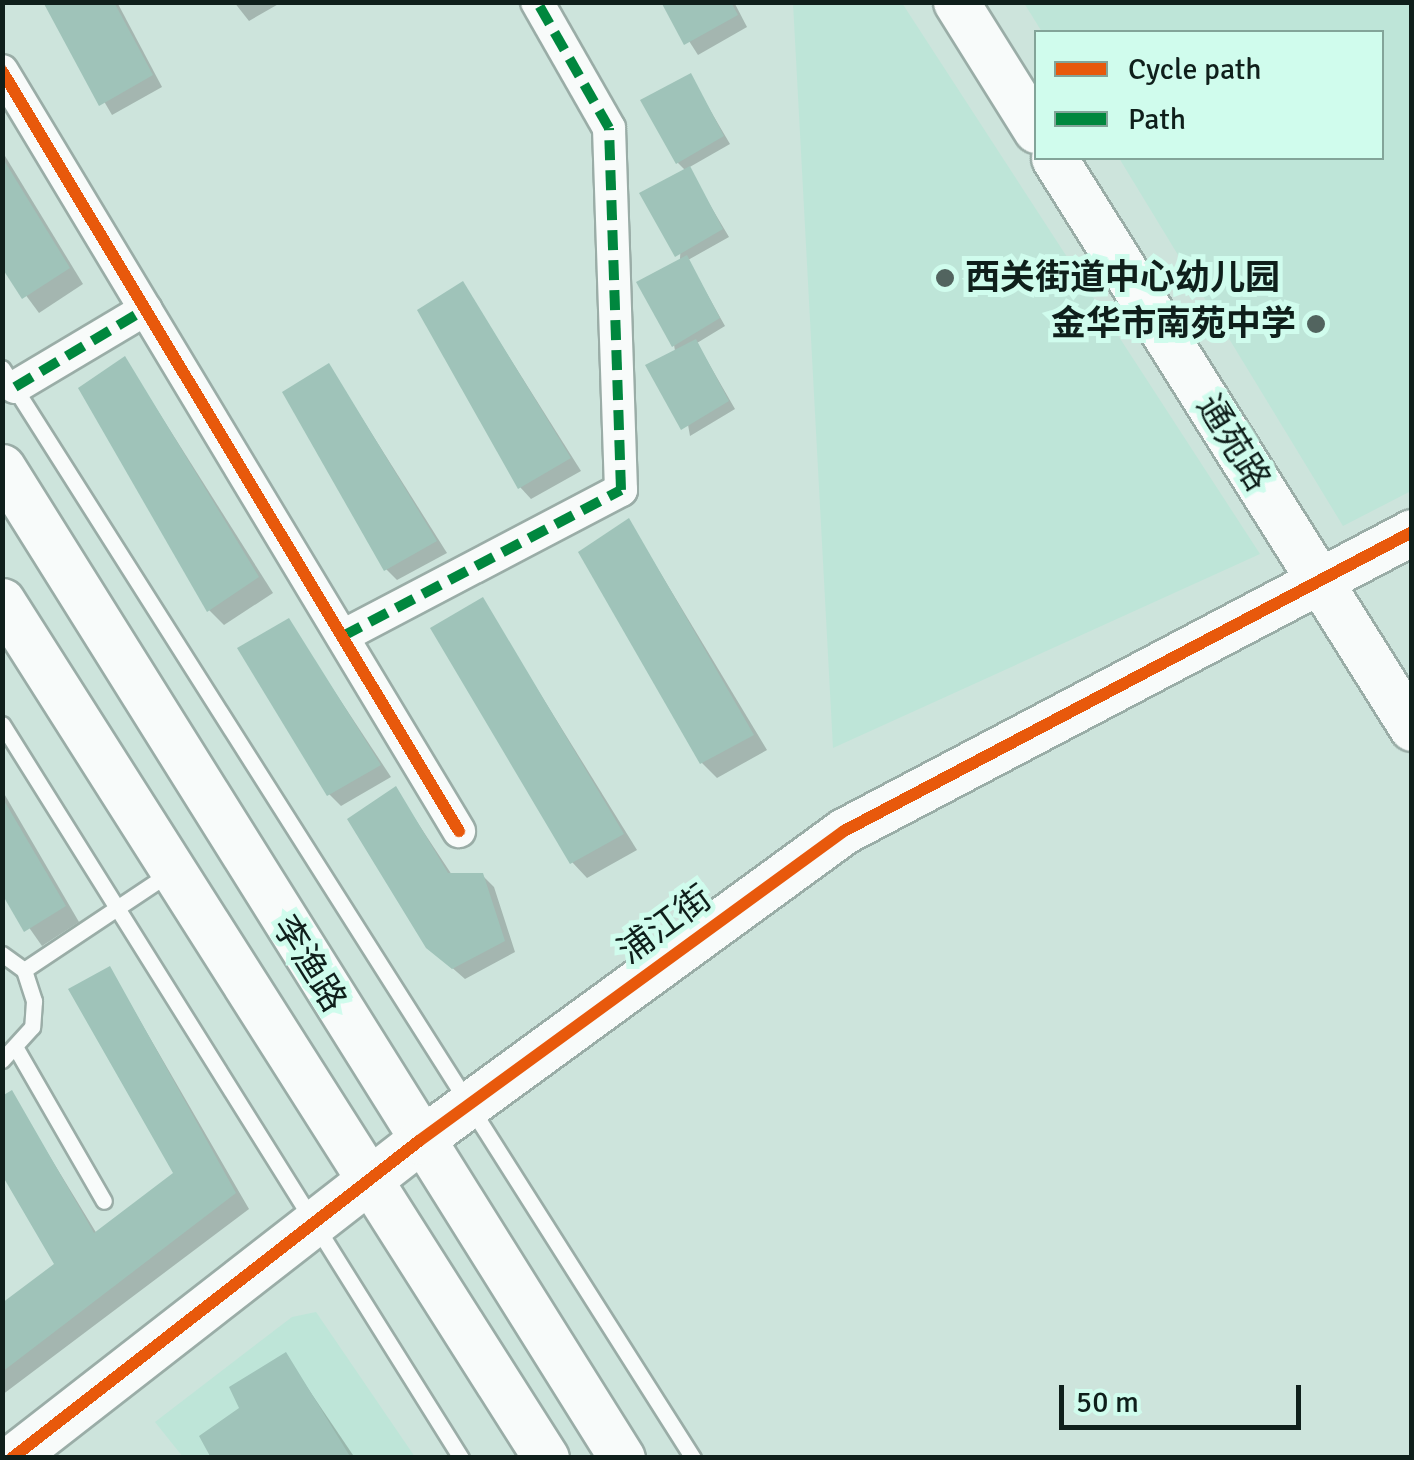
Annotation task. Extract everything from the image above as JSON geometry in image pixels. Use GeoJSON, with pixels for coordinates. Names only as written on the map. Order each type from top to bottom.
{"type":"FeatureCollection","features":[{"type":"Feature","properties":{"kind":"street"},"geometry":{"type":"LineString","coordinates":[[342,636],[621,490],[609,128],[537,2]]}},
{"type":"Feature","properties":{"kind":"street"},"geometry":{"type":"LineString","coordinates":[[956,2],[1034,127]]}},
{"type":"Feature","properties":{"kind":"street"},"geometry":{"type":"LineString","coordinates":[[2,70],[459,832]]}},
{"type":"Feature","properties":{"kind":"street","name":"通苑路"},"geometry":{"type":"LineString","coordinates":[[1055,160],[1412,728]]}},
{"type":"Feature","properties":{"kind":"street"},"geometry":{"type":"LineString","coordinates":[[9,377],[146,309]]}},
{"type":"Feature","properties":{"kind":"street","name":"李渔路"},"geometry":{"type":"LineString","coordinates":[[2,467],[419,1141],[622,1458]]}},
{"type":"Feature","properties":{"kind":"street","name":"浦江街"},"geometry":{"type":"LineString","coordinates":[[12,1458],[419,1141],[844,830],[1412,532]]}},
{"type":"Feature","properties":{"kind":"street","name":"李渔路"},"geometry":{"type":"LineString","coordinates":[[2,602],[367,1184],[546,1458]]}},
{"type":"Feature","properties":{"kind":"lane"},"geometry":{"type":"LineString","coordinates":[[9,377],[692,1458]]}},
{"type":"Feature","properties":{"kind":"lane"},"geometry":{"type":"LineString","coordinates":[[2,724],[461,1458]]}},
{"type":"Feature","properties":{"kind":"lane"},"geometry":{"type":"LineString","coordinates":[[24,970],[172,872]]}},
{"type":"Feature","properties":{"kind":"lane"},"geometry":{"type":"LineString","coordinates":[[2,954],[24,970],[32,1028],[17,1050],[2,1060]]}},
{"type":"Feature","properties":{"kind":"lane"},"geometry":{"type":"LineString","coordinates":[[17,1050],[104,1201]]}},
{"type":"Feature","properties":{"kind":"shaded area","name":"西关街道中心幼儿园"},"geometry":{"type":"Polygon","coordinates":[[[793,3],[902,3],[1260,554],[833,748],[793,3]]]}},
{"type":"Feature","properties":{"kind":"shaded area","name":"金华市南苑中学"},"geometry":{"type":"Polygon","coordinates":[[[1024,3],[1411,3],[1411,491],[1343,526],[1120,160],[1384,160],[1384,30],[1041,30],[1024,3]]]}},
{"type":"Feature","properties":{"kind":"shaded area"},"geometry":{"type":"Polygon","coordinates":[[[316,1312],[415,1457],[183,1457],[155,1422],[292,1317],[316,1312]]]}},
{"type":"Feature","properties":{"kind":"building"},"geometry":{"type":"Polygon","coordinates":[[[43,2],[114,2],[153,75],[99,106],[43,2]]]}},
{"type":"Feature","properties":{"kind":"building"},"geometry":{"type":"Polygon","coordinates":[[[661,2],[731,2],[738,15],[684,45],[661,2]]]}},
{"type":"Feature","properties":{"kind":"building"},"geometry":{"type":"Polygon","coordinates":[[[691,73],[724,136],[676,164],[640,100],[691,73]]]}},
{"type":"Feature","properties":{"kind":"building"},"geometry":{"type":"Polygon","coordinates":[[[2,157],[70,268],[22,299],[2,268],[2,157]]]}},
{"type":"Feature","properties":{"kind":"building"},"geometry":{"type":"Polygon","coordinates":[[[690,166],[723,229],[675,257],[639,193],[690,166]]]}},
{"type":"Feature","properties":{"kind":"building"},"geometry":{"type":"Polygon","coordinates":[[[687,255],[720,318],[672,347],[636,282],[687,255]]]}},
{"type":"Feature","properties":{"kind":"building"},"geometry":{"type":"Polygon","coordinates":[[[463,281],[571,458],[518,489],[417,310],[463,281]]]}},
{"type":"Feature","properties":{"kind":"building"},"geometry":{"type":"Polygon","coordinates":[[[696,339],[729,401],[681,430],[645,365],[696,339]]]}},
{"type":"Feature","properties":{"kind":"building"},"geometry":{"type":"Polygon","coordinates":[[[125,356],[259,577],[207,612],[78,388],[125,356]]]}},
{"type":"Feature","properties":{"kind":"building"},"geometry":{"type":"Polygon","coordinates":[[[329,363],[437,541],[384,571],[282,392],[329,363]]]}},
{"type":"Feature","properties":{"kind":"building"},"geometry":{"type":"Polygon","coordinates":[[[629,518],[754,735],[700,764],[578,552],[629,518]]]}},
{"type":"Feature","properties":{"kind":"building"},"geometry":{"type":"Polygon","coordinates":[[[483,597],[624,834],[570,864],[430,628],[483,597]]]}},
{"type":"Feature","properties":{"kind":"building"},"geometry":{"type":"Polygon","coordinates":[[[289,618],[381,765],[327,796],[237,648],[289,618]]]}},
{"type":"Feature","properties":{"kind":"building"},"geometry":{"type":"Polygon","coordinates":[[[396,786],[448,873],[483,873],[505,941],[452,969],[426,948],[347,819],[396,786]]]}},
{"type":"Feature","properties":{"kind":"building"},"geometry":{"type":"Polygon","coordinates":[[[2,797],[66,906],[24,932],[2,894],[2,797]]]}},
{"type":"Feature","properties":{"kind":"building"},"geometry":{"type":"Polygon","coordinates":[[[110,966],[236,1193],[2,1372],[2,1303],[54,1264],[2,1175],[2,1096],[12,1090],[94,1233],[173,1173],[68,989],[110,966]]]}},
{"type":"Feature","properties":{"kind":"building"},"geometry":{"type":"Polygon","coordinates":[[[286,1352],[351,1458],[211,1458],[199,1436],[239,1408],[229,1387],[286,1352]]]}},
{"type":"Feature","properties":{"kind":"marked path"},"geometry":{"type":"LineString","coordinates":[[343,636],[621,490],[609,128],[537,2]]}},
{"type":"Feature","properties":{"kind":"marked path"},"geometry":{"type":"LineString","coordinates":[[15,387],[146,309]]}},
{"type":"Feature","properties":{"kind":"cycle path"},"geometry":{"type":"LineString","coordinates":[[2,71],[459,831]]}},
{"type":"Feature","properties":{"kind":"cycle path"},"geometry":{"type":"LineString","coordinates":[[12,1458],[419,1141],[844,831],[1412,532]]}},
{"type":"Feature","properties":{"kind":"place","name":"西关街道中心幼儿园"},"geometry":{"type":"Point","coordinates":[945,278]}},
{"type":"Feature","properties":{"kind":"place","name":"金华市南苑中学"},"geometry":{"type":"Point","coordinates":[1316,324]}}]}
